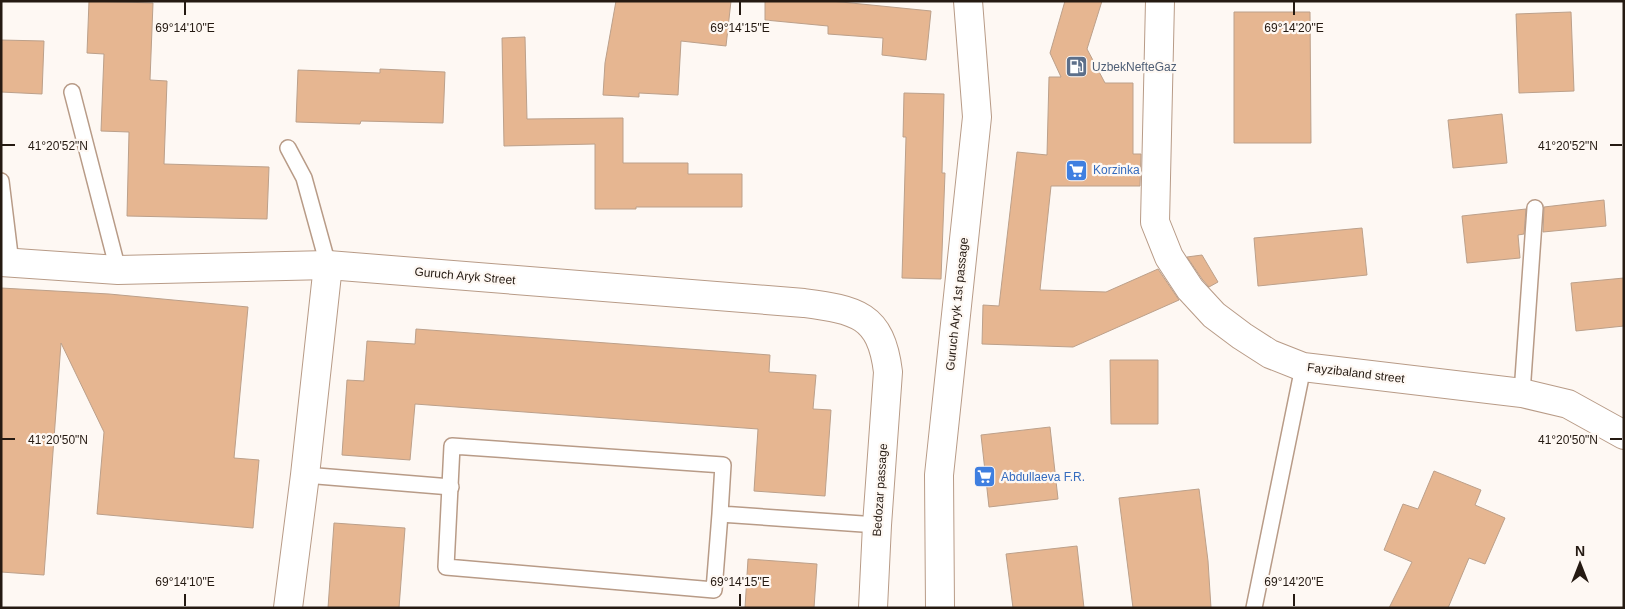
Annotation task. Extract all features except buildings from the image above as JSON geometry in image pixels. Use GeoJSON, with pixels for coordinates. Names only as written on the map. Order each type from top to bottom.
{"type":"FeatureCollection","features":[{"type":"Feature","properties":{"kind":"street","name":"Guruch Aryk 1st passage"},"geometry":{"type":"LineString","coordinates":[[940,608],[940,475],[977,116],[968,1]]}},
{"type":"Feature","properties":{"kind":"street","name":"Fayzibaland street"},"geometry":{"type":"LineString","coordinates":[[1160,1],[1155,222],[1169,257],[1190,289],[1214,315],[1270,354],[1303,367],[1522,394],[1568,404],[1624,435]]}},
{"type":"Feature","properties":{"kind":"street","name":"Guruch Aryk Street"},"geometry":{"type":"LineString","coordinates":[[6,262],[118,270],[328,265],[838,307],[854,312],[868,321],[878,333],[886,358],[888,372]]}},
{"type":"Feature","properties":{"kind":"street"},"geometry":{"type":"LineString","coordinates":[[288,608],[328,265]]}},
{"type":"Feature","properties":{"kind":"street","name":"Bedozar passage"},"geometry":{"type":"LineString","coordinates":[[873,608],[888,372]]}},
{"type":"Feature","properties":{"kind":"lane"},"geometry":{"type":"LineString","coordinates":[[72,92],[118,270]]}},
{"type":"Feature","properties":{"kind":"lane"},"geometry":{"type":"LineString","coordinates":[[288,148],[304,178],[328,265]]}},
{"type":"Feature","properties":{"kind":"lane"},"geometry":{"type":"LineString","coordinates":[[1,181],[6,262]]}},
{"type":"Feature","properties":{"kind":"lane"},"geometry":{"type":"LineString","coordinates":[[1522,394],[1535,208]]}},
{"type":"Feature","properties":{"kind":"lane"},"geometry":{"type":"LineString","coordinates":[[1254,608],[1303,367]]}},
{"type":"Feature","properties":{"kind":"lane"},"geometry":{"type":"LineString","coordinates":[[452,446],[723,465],[720,514],[714,590],[446,567],[452,446]]}},
{"type":"Feature","properties":{"kind":"lane"},"geometry":{"type":"LineString","coordinates":[[305,475],[451,487]]}},
{"type":"Feature","properties":{"kind":"lane"},"geometry":{"type":"LineString","coordinates":[[720,514],[877,525]]}},
{"type":"Feature","properties":{"kind":"place","name":"UzbekNefteGaz"},"geometry":{"type":"Point","coordinates":[1076,67]}},
{"type":"Feature","properties":{"kind":"place","name":"Korzinka"},"geometry":{"type":"Point","coordinates":[1077,170]}},
{"type":"Feature","properties":{"kind":"place","name":"Abdullaeva F.R."},"geometry":{"type":"Point","coordinates":[985,477]}}]}
